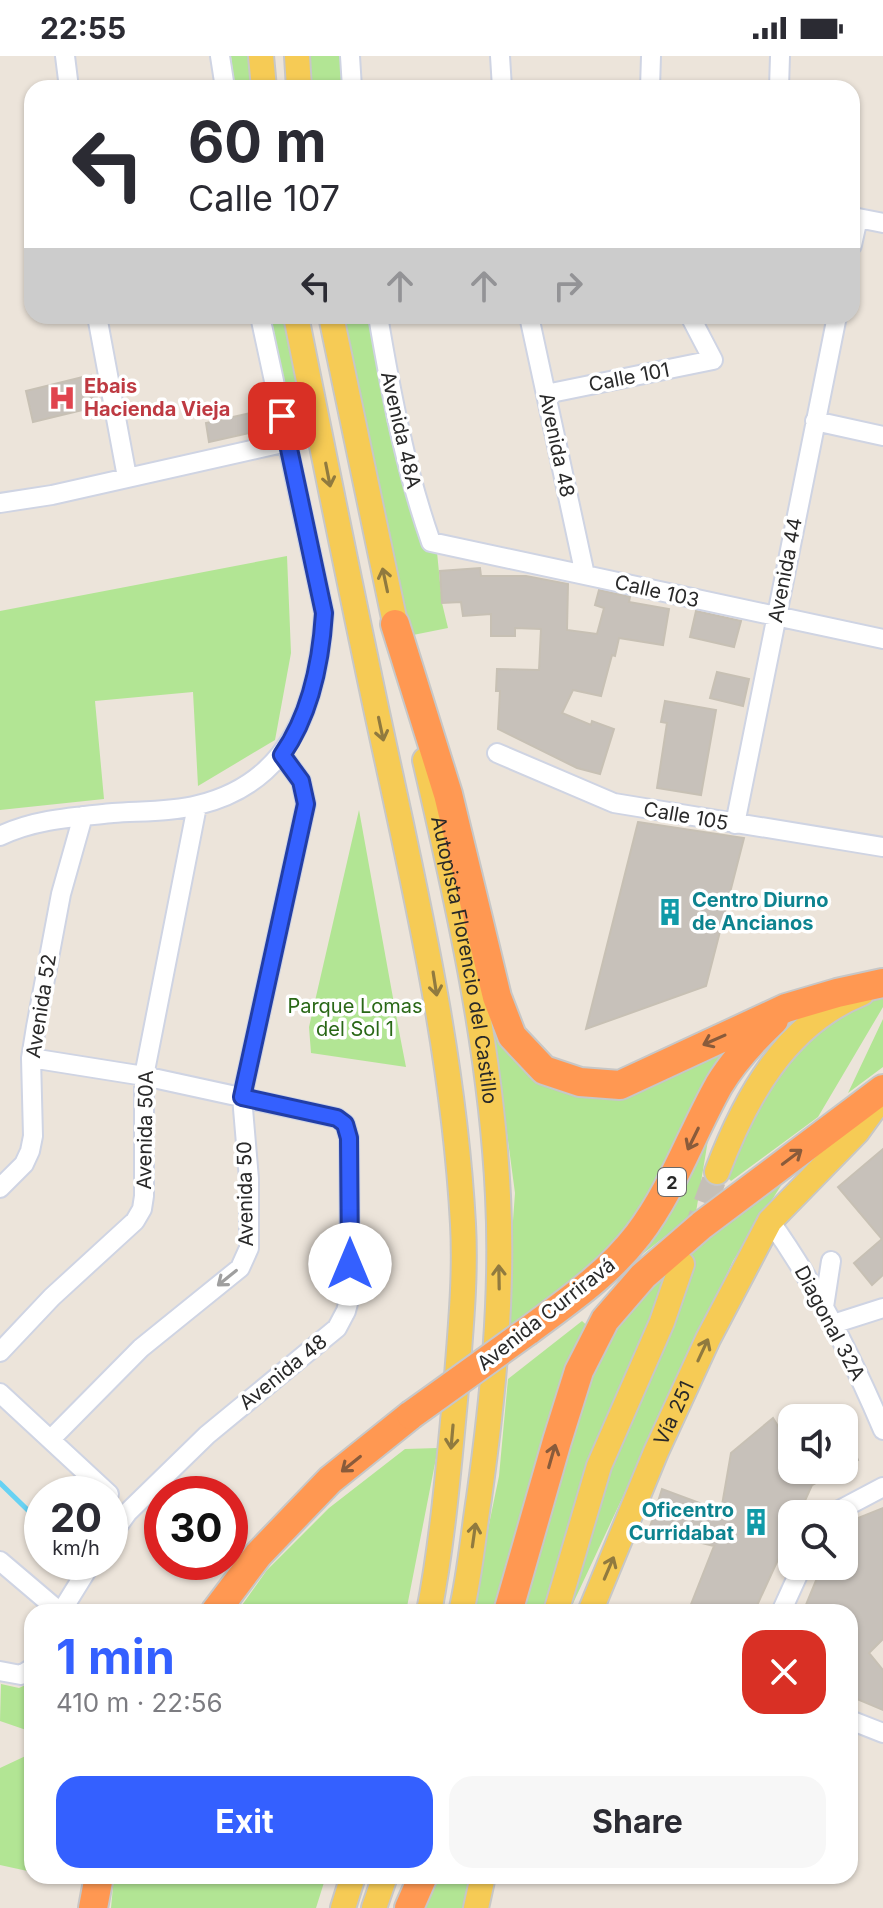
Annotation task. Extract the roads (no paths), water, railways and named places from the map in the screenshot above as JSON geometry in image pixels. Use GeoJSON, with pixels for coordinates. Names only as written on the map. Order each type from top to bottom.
{"type":"FeatureCollection","features":[{"type":"Feature","properties":{"kind":"highway"},"geometry":{"type":"LineString","coordinates":[[395,624],[448,794],[497,997],[512,1036],[528,1055],[544,1070],[580,1082],[620,1085],[786,1008]]}},
{"type":"Feature","properties":{"kind":"highway","name":"Avenida Curriravá"},"geometry":{"type":"LineString","coordinates":[[221,1604],[258,1555],[330,1480],[411,1415],[613,1265],[639,1233],[673,1180],[719,1086],[752,1041],[786,1008],[883,984]]}},
{"type":"Feature","properties":{"kind":"highway","name":"Avenida Curriravá"},"geometry":{"type":"LineString","coordinates":[[510,1604],[579,1371],[605,1320],[643,1276],[702,1225],[883,1089]]}},
{"type":"Feature","properties":{"kind":"highway"},"geometry":{"type":"LineString","coordinates":[[93,1908],[98,1884]]}},
{"type":"Feature","properties":{"kind":"highway"},"geometry":{"type":"LineString","coordinates":[[409,1908],[420,1884]]}},
{"type":"Feature","properties":{"kind":"main road"},"geometry":{"type":"LineString","coordinates":[[261,56],[263,80]]}},
{"type":"Feature","properties":{"kind":"main road"},"geometry":{"type":"LineString","coordinates":[[297,56],[298,80]]}},
{"type":"Feature","properties":{"kind":"main road","name":"Autopista Florencio del Castillo"},"geometry":{"type":"LineString","coordinates":[[298,324],[363,648],[433,970],[448,1062],[463,1227],[462,1311],[448,1476],[430,1604]]}},
{"type":"Feature","properties":{"kind":"main road","name":"Autopista Florencio del Castillo"},"geometry":{"type":"LineString","coordinates":[[333,324],[452,877],[489,1094],[498,1196],[499,1310],[486,1448],[462,1604]]}},
{"type":"Feature","properties":{"kind":"main road"},"geometry":{"type":"LineString","coordinates":[[786,1008],[858,976],[883,970]]}},
{"type":"Feature","properties":{"kind":"main road"},"geometry":{"type":"LineString","coordinates":[[717,1172],[750,1097],[774,1060],[792,1040],[837,1006],[883,984]]}},
{"type":"Feature","properties":{"kind":"main road","name":"Vía 251"},"geometry":{"type":"LineString","coordinates":[[593,1604],[656,1452],[708,1339],[770,1221],[857,1132],[883,1096]]}},
{"type":"Feature","properties":{"kind":"main road"},"geometry":{"type":"LineString","coordinates":[[558,1604],[599,1466],[662,1322],[682,1264]]}},
{"type":"Feature","properties":{"kind":"main road"},"geometry":{"type":"LineString","coordinates":[[589,1499],[583,1571],[589,1604]]}},
{"type":"Feature","properties":{"kind":"main road"},"geometry":{"type":"LineString","coordinates":[[343,1908],[350,1884]]}},
{"type":"Feature","properties":{"kind":"main road"},"geometry":{"type":"LineString","coordinates":[[374,1908],[382,1884]]}},
{"type":"Feature","properties":{"kind":"main road"},"geometry":{"type":"LineString","coordinates":[[476,1908],[481,1884]]}},
{"type":"Feature","properties":{"kind":"street"},"geometry":{"type":"LineString","coordinates":[[65,56],[68,80]]}},
{"type":"Feature","properties":{"kind":"street"},"geometry":{"type":"LineString","coordinates":[[220,56],[224,80]]}},
{"type":"Feature","properties":{"kind":"street"},"geometry":{"type":"LineString","coordinates":[[350,56],[352,80]]}},
{"type":"Feature","properties":{"kind":"street"},"geometry":{"type":"LineString","coordinates":[[500,56],[502,80]]}},
{"type":"Feature","properties":{"kind":"street"},"geometry":{"type":"LineString","coordinates":[[650,80],[651,56]]}},
{"type":"Feature","properties":{"kind":"street"},"geometry":{"type":"LineString","coordinates":[[779,80],[780,56]]}},
{"type":"Feature","properties":{"kind":"street"},"geometry":{"type":"LineString","coordinates":[[860,218],[883,223]]}},
{"type":"Feature","properties":{"kind":"street"},"geometry":{"type":"LineString","coordinates":[[98,324],[127,477]]}},
{"type":"Feature","properties":{"kind":"street"},"geometry":{"type":"LineString","coordinates":[[0,836],[29,824],[197,806],[269,769],[292,740],[304,714],[320,651],[324,613],[262,324]]}},
{"type":"Feature","properties":{"kind":"street","name":"Avenida 48A"},"geometry":{"type":"LineString","coordinates":[[379,324],[395,418],[417,503],[431,542]]}},
{"type":"Feature","properties":{"kind":"street","name":"Avenida 48"},"geometry":{"type":"LineString","coordinates":[[531,324],[585,575]]}},
{"type":"Feature","properties":{"kind":"street","name":"Calle 101"},"geometry":{"type":"LineString","coordinates":[[546,394],[713,360],[694,324]]}},
{"type":"Feature","properties":{"kind":"street","name":"Avenida 44"},"geometry":{"type":"LineString","coordinates":[[735,824],[835,324]]}},
{"type":"Feature","properties":{"kind":"street"},"geometry":{"type":"LineString","coordinates":[[815,421],[883,436]]}},
{"type":"Feature","properties":{"kind":"street"},"geometry":{"type":"LineString","coordinates":[[0,503],[52,495],[287,442]]}},
{"type":"Feature","properties":{"kind":"street","name":"Calle 103"},"geometry":{"type":"LineString","coordinates":[[431,542],[883,639]]}},
{"type":"Feature","properties":{"kind":"street","name":"Calle 105"},"geometry":{"type":"LineString","coordinates":[[497,753],[614,803],[883,847]]}},
{"type":"Feature","properties":{"kind":"street","name":"Avenida 50"},"geometry":{"type":"LineString","coordinates":[[51,1439],[141,1348],[240,1268],[246,1259],[249,1248],[249,1179],[242,1097],[306,804],[301,781],[282,755]]}},
{"type":"Feature","properties":{"kind":"street","name":"Avenida 50A"},"geometry":{"type":"LineString","coordinates":[[0,1352],[52,1297],[135,1221],[142,1209],[144,1076],[197,806]]}},
{"type":"Feature","properties":{"kind":"street","name":"Avenida 52"},"geometry":{"type":"LineString","coordinates":[[0,1188],[24,1164],[30,1151],[33,1136],[31,1058],[61,894],[83,816]]}},
{"type":"Feature","properties":{"kind":"street"},"geometry":{"type":"LineString","coordinates":[[31,1058],[144,1076],[242,1097]]}},
{"type":"Feature","properties":{"kind":"street","name":"Avenida 48"},"geometry":{"type":"LineString","coordinates":[[128,1512],[207,1435],[337,1328],[346,1311],[350,1296],[349,1138],[345,1124],[337,1118],[242,1097]]}},
{"type":"Feature","properties":{"kind":"street","name":"Diagonal 32A"},"geometry":{"type":"LineString","coordinates":[[770,1221],[824,1307],[883,1430]]}},
{"type":"Feature","properties":{"kind":"street"},"geometry":{"type":"LineString","coordinates":[[824,1307],[831,1261]]}},
{"type":"Feature","properties":{"kind":"street"},"geometry":{"type":"LineString","coordinates":[[833,1324],[883,1308]]}},
{"type":"Feature","properties":{"kind":"street"},"geometry":{"type":"LineString","coordinates":[[0,1393],[91,1476]]}},
{"type":"Feature","properties":{"kind":"street"},"geometry":{"type":"LineString","coordinates":[[858,1500],[883,1487]]}},
{"type":"Feature","properties":{"kind":"street"},"geometry":{"type":"LineString","coordinates":[[0,1561],[51,1604]]}},
{"type":"Feature","properties":{"kind":"street"},"geometry":{"type":"LineString","coordinates":[[66,1604],[81,1580]]}},
{"type":"Feature","properties":{"kind":"street"},"geometry":{"type":"LineString","coordinates":[[785,1604],[796,1580]]}},
{"type":"Feature","properties":{"kind":"street"},"geometry":{"type":"LineString","coordinates":[[858,1723],[883,1733]]}},
{"type":"Feature","properties":{"kind":"waterway"},"geometry":{"type":"LineString","coordinates":[[0,1483],[24,1506]]}},
{"type":"Feature","properties":{"kind":"tunnel"},"geometry":{"type":"LineString","coordinates":[[693,1237],[717,1172]]}},
{"type":"Feature","properties":{"kind":"place","name":"Ebais Hacienda Vieja"},"geometry":{"type":"Point","coordinates":[62,398]}},
{"type":"Feature","properties":{"kind":"place","name":"Centro Diurno de Ancianos"},"geometry":{"type":"Point","coordinates":[670,912]}},
{"type":"Feature","properties":{"kind":"place","name":"Oficentro Curridabat"},"geometry":{"type":"Point","coordinates":[756,1522]}},
{"type":"Feature","properties":{"kind":"park label","name":"Parque Lomas del Sol 1"},"geometry":{"type":"Point","coordinates":[355,1018]}}]}
